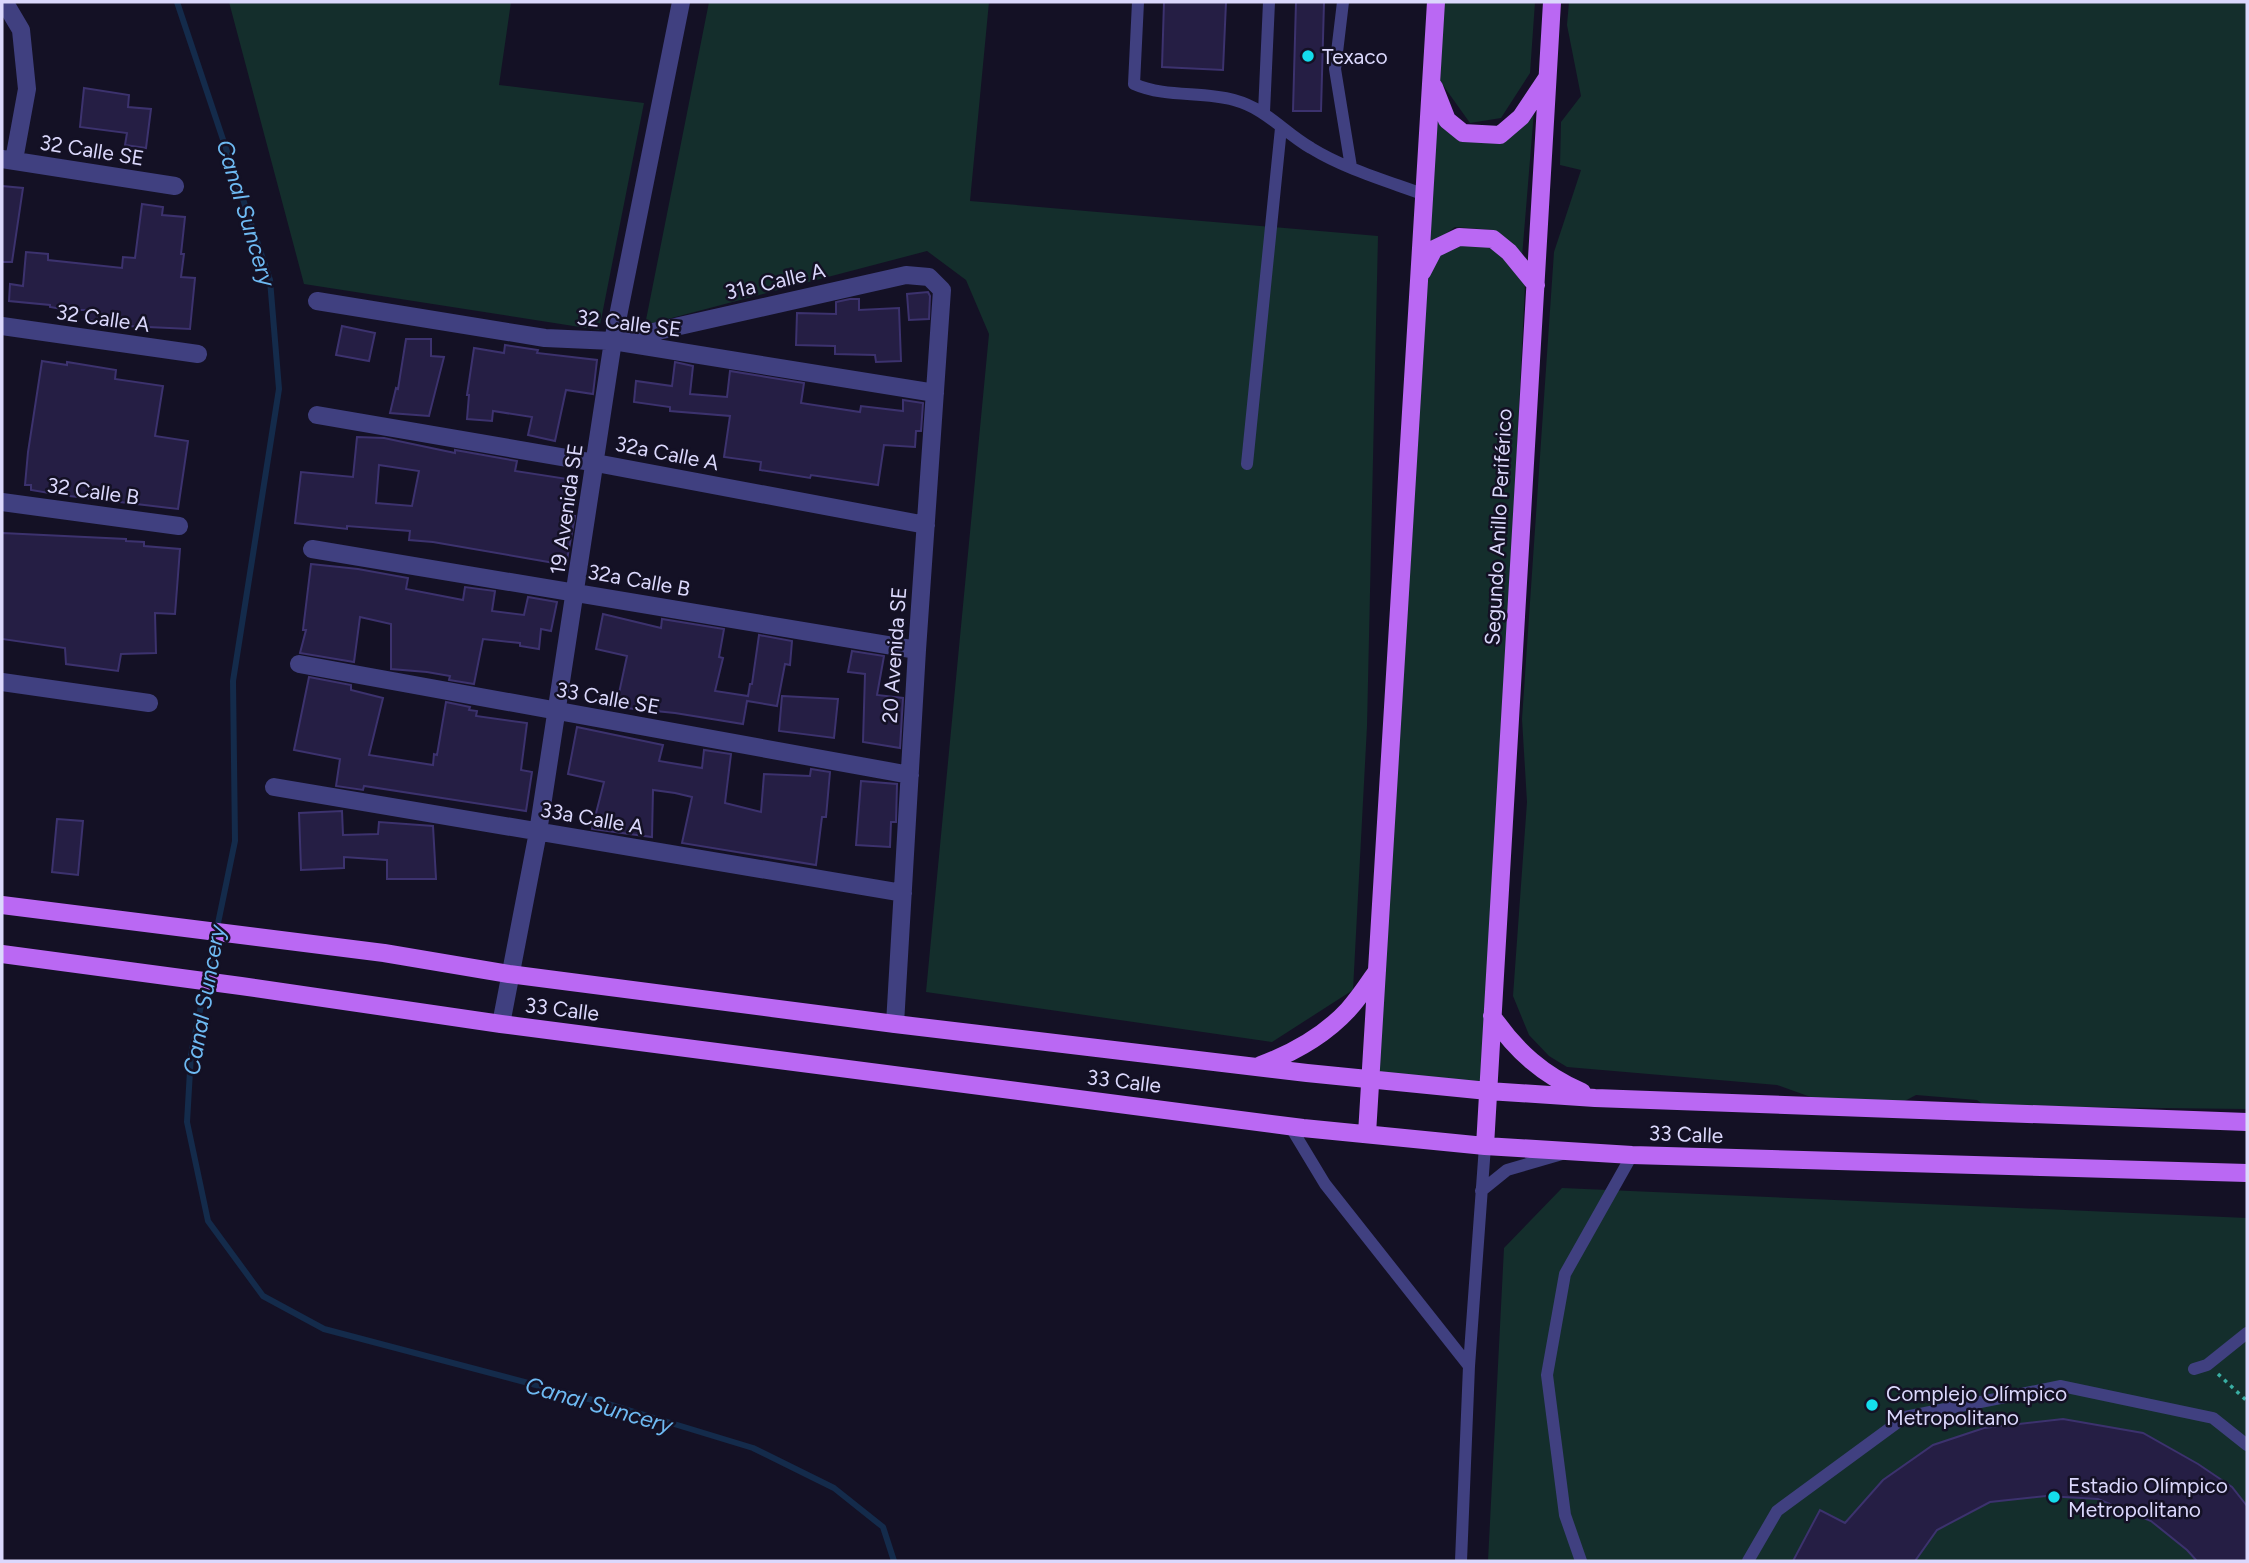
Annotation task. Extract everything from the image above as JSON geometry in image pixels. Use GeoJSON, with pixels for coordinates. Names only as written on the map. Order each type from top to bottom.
{"type":"FeatureCollection","features":[{"type":"Feature","properties":{"kind":"main road"},"geometry":{"type":"LineString","coordinates":[[1367,1134],[1436,2]]}},
{"type":"Feature","properties":{"kind":"main road","name":"Segundo Anillo Periférico"},"geometry":{"type":"LineString","coordinates":[[1485,1146],[1552,2]]}},
{"type":"Feature","properties":{"kind":"main road"},"geometry":{"type":"LineString","coordinates":[[1432,80],[1447,120],[1463,133],[1500,135],[1521,117],[1548,75]]}},
{"type":"Feature","properties":{"kind":"main road"},"geometry":{"type":"LineString","coordinates":[[1419,278],[1434,249],[1459,237],[1493,239],[1509,252],[1536,285]]}},
{"type":"Feature","properties":{"kind":"main road","name":"33 Calle"},"geometry":{"type":"LineString","coordinates":[[2,905],[384,953],[509,974],[895,1024],[1371,1080],[1595,1098],[2247,1122]]}},
{"type":"Feature","properties":{"kind":"main road","name":"33 Calle"},"geometry":{"type":"LineString","coordinates":[[2,954],[501,1024],[1290,1126],[1485,1146],[1632,1155],[2247,1173]]}},
{"type":"Feature","properties":{"kind":"main road"},"geometry":{"type":"LineString","coordinates":[[1255,1067],[1310,1043],[1348,1011],[1377,971]]}},
{"type":"Feature","properties":{"kind":"main road"},"geometry":{"type":"LineString","coordinates":[[1492,1016],[1507,1038],[1526,1058],[1558,1082],[1595,1098]]}},
{"type":"Feature","properties":{"kind":"street"},"geometry":{"type":"LineString","coordinates":[[5,2],[21,30],[27,89],[8,160]]}},
{"type":"Feature","properties":{"kind":"street","name":"19 Avenida SE"},"geometry":{"type":"LineString","coordinates":[[501,1024],[538,832],[614,341],[681,2]]}},
{"type":"Feature","properties":{"kind":"street","name":"32 Calle SE"},"geometry":{"type":"LineString","coordinates":[[8,160],[175,186]]}},
{"type":"Feature","properties":{"kind":"street","name":"31a Calle A"},"geometry":{"type":"LineString","coordinates":[[614,341],[906,275],[929,277],[942,290]]}},
{"type":"Feature","properties":{"kind":"street","name":"20 Avenida SE"},"geometry":{"type":"LineString","coordinates":[[895,1024],[942,290]]}},
{"type":"Feature","properties":{"kind":"street","name":"32 Calle SE"},"geometry":{"type":"LineString","coordinates":[[317,301],[545,338],[614,341],[935,393]]}},
{"type":"Feature","properties":{"kind":"street","name":"32 Calle A"},"geometry":{"type":"LineString","coordinates":[[2,326],[198,354]]}},
{"type":"Feature","properties":{"kind":"street","name":"32a Calle A"},"geometry":{"type":"LineString","coordinates":[[317,415],[596,463],[926,525]]}},
{"type":"Feature","properties":{"kind":"street","name":"32 Calle B"},"geometry":{"type":"LineString","coordinates":[[2,502],[179,526]]}},
{"type":"Feature","properties":{"kind":"street","name":"32a Calle B"},"geometry":{"type":"LineString","coordinates":[[312,549],[917,650]]}},
{"type":"Feature","properties":{"kind":"street","name":"33 Calle SE"},"geometry":{"type":"LineString","coordinates":[[299,664],[910,775]]}},
{"type":"Feature","properties":{"kind":"street"},"geometry":{"type":"LineString","coordinates":[[2,681],[149,703]]}},
{"type":"Feature","properties":{"kind":"street","name":"33a Calle A"},"geometry":{"type":"LineString","coordinates":[[274,788],[903,893]]}},
{"type":"Feature","properties":{"kind":"lane"},"geometry":{"type":"LineString","coordinates":[[1138,2],[1134,84],[1150,91],[1233,100],[1264,112],[1311,148],[1351,167],[1424,195]]}},
{"type":"Feature","properties":{"kind":"lane"},"geometry":{"type":"LineString","coordinates":[[1264,112],[1269,2]]}},
{"type":"Feature","properties":{"kind":"lane"},"geometry":{"type":"LineString","coordinates":[[1343,2],[1335,69],[1351,167]]}},
{"type":"Feature","properties":{"kind":"lane"},"geometry":{"type":"LineString","coordinates":[[1247,464],[1282,128]]}},
{"type":"Feature","properties":{"kind":"lane"},"geometry":{"type":"LineString","coordinates":[[1290,1126],[1325,1184],[1469,1366]]}},
{"type":"Feature","properties":{"kind":"lane"},"geometry":{"type":"LineString","coordinates":[[1461,1561],[1469,1366],[1485,1146]]}},
{"type":"Feature","properties":{"kind":"lane"},"geometry":{"type":"LineString","coordinates":[[1481,1191],[1507,1170],[1574,1151]]}},
{"type":"Feature","properties":{"kind":"lane"},"geometry":{"type":"LineString","coordinates":[[1581,1561],[1565,1515],[1547,1375],[1565,1274],[1632,1155]]}},
{"type":"Feature","properties":{"kind":"lane"},"geometry":{"type":"LineString","coordinates":[[2194,1369],[2207,1365],[2247,1333]]}},
{"type":"Feature","properties":{"kind":"lane"},"geometry":{"type":"LineString","coordinates":[[1748,1561],[1777,1511],[1905,1418],[2061,1386],[2213,1418],[2247,1445]]}},
{"type":"Feature","properties":{"kind":"path"},"geometry":{"type":"LineString","coordinates":[[2207,1365],[2247,1401]]}},
{"type":"Feature","properties":{"kind":"green space"},"geometry":{"type":"Polygon","coordinates":[[[229,2],[511,2],[499,85],[644,103],[599,330],[304,284],[229,2]]]}},
{"type":"Feature","properties":{"kind":"green space"},"geometry":{"type":"Polygon","coordinates":[[[709,2],[989,2],[970,201],[1378,236],[1367,726],[1353,990],[1272,1042],[926,992],[989,334],[966,280],[927,251],[645,325],[709,2]]]}},
{"type":"Feature","properties":{"kind":"green space"},"geometry":{"type":"Polygon","coordinates":[[[1444,2],[1535,2],[1530,73],[1501,118],[1470,123],[1440,81],[1444,2]]]}},
{"type":"Feature","properties":{"kind":"green space"},"geometry":{"type":"Polygon","coordinates":[[[1569,2],[2247,2],[2247,1109],[1985,1106],[1977,1100],[1916,1095],[1899,1104],[1819,1100],[1777,1085],[1567,1067],[1549,1056],[1529,1035],[1513,996],[1527,802],[1522,719],[1554,252],[1581,170],[1560,165],[1561,122],[1581,96],[1567,25],[1569,2]]]}},
{"type":"Feature","properties":{"kind":"green space"},"geometry":{"type":"Polygon","coordinates":[[[1431,110],[1462,136],[1501,138],[1534,111],[1522,257],[1494,230],[1455,227],[1422,251],[1431,110]]]}},
{"type":"Feature","properties":{"kind":"green space"},"geometry":{"type":"Polygon","coordinates":[[[1460,241],[1491,242],[1525,285],[1486,1089],[1376,1080],[1419,279],[1435,252],[1460,241]]]}},
{"type":"Feature","properties":{"kind":"green space","name":"Complejo Olímpico Metropolitano"},"geometry":{"type":"Polygon","coordinates":[[[1562,1188],[2247,1218],[2247,1561],[1488,1561],[1504,1248],[1562,1188]]]}},
{"type":"Feature","properties":{"kind":"building"},"geometry":{"type":"Polygon","coordinates":[[[1164,2],[1226,2],[1223,70],[1162,67],[1164,2]]]}},
{"type":"Feature","properties":{"kind":"building","name":"Texaco"},"geometry":{"type":"Polygon","coordinates":[[[1296,2],[1324,2],[1321,111],[1293,111],[1296,2]]]}},
{"type":"Feature","properties":{"kind":"building"},"geometry":{"type":"Polygon","coordinates":[[[84,88],[129,95],[128,107],[151,109],[146,148],[125,145],[127,133],[80,127],[84,88]]]}},
{"type":"Feature","properties":{"kind":"building"},"geometry":{"type":"Polygon","coordinates":[[[2,186],[23,188],[12,262],[2,262],[2,186]]]}},
{"type":"Feature","properties":{"kind":"building"},"geometry":{"type":"Polygon","coordinates":[[[142,204],[163,207],[162,215],[185,217],[181,277],[195,278],[190,329],[127,326],[128,324],[86,320],[87,310],[67,310],[50,305],[9,301],[10,284],[23,286],[26,252],[48,254],[48,260],[122,268],[123,257],[135,258],[142,204]]]}},
{"type":"Feature","properties":{"kind":"building"},"geometry":{"type":"Polygon","coordinates":[[[928,292],[929,319],[909,320],[907,294],[928,292]]]}},
{"type":"Feature","properties":{"kind":"building"},"geometry":{"type":"Polygon","coordinates":[[[859,299],[859,310],[899,308],[901,361],[876,362],[875,355],[835,354],[835,346],[796,345],[797,313],[836,314],[836,302],[859,299]]]}},
{"type":"Feature","properties":{"kind":"building"},"geometry":{"type":"Polygon","coordinates":[[[342,326],[375,333],[369,361],[336,355],[342,326]]]}},
{"type":"Feature","properties":{"kind":"building"},"geometry":{"type":"Polygon","coordinates":[[[406,339],[431,339],[431,356],[444,357],[429,416],[390,413],[396,388],[398,389],[406,339]]]}},
{"type":"Feature","properties":{"kind":"building"},"geometry":{"type":"Polygon","coordinates":[[[505,345],[538,350],[537,353],[597,360],[593,394],[566,390],[555,441],[528,435],[532,417],[493,411],[492,421],[467,419],[467,395],[474,348],[504,353],[505,345]]]}},
{"type":"Feature","properties":{"kind":"building"},"geometry":{"type":"Polygon","coordinates":[[[42,361],[116,370],[115,379],[163,386],[155,436],[188,441],[178,509],[61,495],[31,490],[31,485],[25,485],[42,361]]]}},
{"type":"Feature","properties":{"kind":"building"},"geometry":{"type":"Polygon","coordinates":[[[675,362],[693,366],[690,394],[727,397],[730,371],[804,383],[801,403],[860,412],[861,406],[903,411],[903,400],[923,403],[921,431],[916,431],[915,447],[884,445],[878,485],[760,470],[761,462],[724,457],[730,416],[670,411],[670,407],[634,402],[636,381],[672,386],[675,362]]]}},
{"type":"Feature","properties":{"kind":"building"},"geometry":{"type":"Polygon","coordinates":[[[357,437],[384,438],[455,453],[455,450],[517,461],[515,471],[574,480],[568,514],[575,516],[566,565],[409,540],[410,531],[347,526],[347,529],[295,523],[301,472],[353,477],[357,437]],[[379,465],[376,503],[412,506],[419,471],[379,465]]]}},
{"type":"Feature","properties":{"kind":"building"},"geometry":{"type":"Polygon","coordinates":[[[2,533],[126,539],[144,542],[144,546],[180,549],[175,614],[155,613],[156,653],[121,654],[118,671],[66,664],[65,648],[2,639],[2,533]]]}},
{"type":"Feature","properties":{"kind":"building"},"geometry":{"type":"Polygon","coordinates":[[[311,564],[408,578],[406,589],[463,600],[465,587],[495,591],[492,611],[524,615],[528,597],[557,602],[551,631],[541,629],[539,649],[520,646],[520,643],[483,639],[474,684],[449,680],[450,676],[391,669],[391,624],[360,617],[354,662],[300,653],[306,630],[303,630],[311,564]]]}},
{"type":"Feature","properties":{"kind":"building"},"geometry":{"type":"Polygon","coordinates":[[[603,614],[661,628],[662,619],[724,629],[719,657],[723,658],[715,691],[748,696],[759,635],[792,641],[790,665],[785,664],[777,706],[747,701],[743,724],[616,707],[627,656],[596,649],[603,614]]]}},
{"type":"Feature","properties":{"kind":"building"},"geometry":{"type":"Polygon","coordinates":[[[852,651],[884,656],[877,695],[903,698],[900,748],[863,742],[865,674],[848,672],[852,651]]]}},
{"type":"Feature","properties":{"kind":"building"},"geometry":{"type":"Polygon","coordinates":[[[309,677],[351,685],[351,690],[383,698],[369,755],[433,765],[446,702],[470,707],[469,710],[477,711],[476,716],[527,723],[521,770],[532,772],[526,811],[364,786],[363,790],[336,786],[340,759],[294,750],[309,677]]]}},
{"type":"Feature","properties":{"kind":"building"},"geometry":{"type":"Polygon","coordinates":[[[782,696],[838,699],[834,738],[779,731],[782,696]]]}},
{"type":"Feature","properties":{"kind":"building"},"geometry":{"type":"Polygon","coordinates":[[[577,727],[663,745],[659,761],[702,768],[704,750],[731,754],[725,803],[761,812],[764,774],[810,776],[811,769],[830,772],[826,817],[822,817],[816,865],[682,843],[692,797],[675,793],[653,790],[652,837],[592,829],[604,782],[568,774],[577,727]]]}},
{"type":"Feature","properties":{"kind":"building"},"geometry":{"type":"Polygon","coordinates":[[[861,781],[897,784],[896,822],[891,822],[890,847],[856,845],[861,781]]]}},
{"type":"Feature","properties":{"kind":"building"},"geometry":{"type":"Polygon","coordinates":[[[342,811],[343,835],[378,834],[379,822],[433,826],[436,879],[387,879],[387,860],[344,857],[344,868],[301,870],[299,813],[342,811]]]}},
{"type":"Feature","properties":{"kind":"building"},"geometry":{"type":"Polygon","coordinates":[[[57,819],[83,821],[78,875],[52,872],[57,819]]]}},
{"type":"Feature","properties":{"kind":"building","name":"Estadio Olímpico Metropolitano"},"geometry":{"type":"Polygon","coordinates":[[[2063,1419],[2143,1433],[2232,1487],[2247,1506],[2247,1561],[2197,1561],[2151,1521],[2098,1499],[2046,1496],[1990,1502],[1937,1530],[1915,1561],[1793,1561],[1820,1510],[1845,1523],[1883,1480],[1933,1445],[1984,1428],[2063,1419]]]}},
{"type":"Feature","properties":{"kind":"waterway","name":"Canal Suncery"},"geometry":{"type":"LineString","coordinates":[[177,2],[270,280],[279,389],[233,681],[235,841],[191,1054],[187,1122],[208,1221],[263,1296],[324,1329],[615,1406],[753,1448],[834,1488],[883,1527],[894,1561]]}},
{"type":"Feature","properties":{"kind":"place","name":"Texaco"},"geometry":{"type":"Point","coordinates":[1308,56]}},
{"type":"Feature","properties":{"kind":"place","name":"Complejo Olímpico Metropolitano"},"geometry":{"type":"Point","coordinates":[1872,1405]}},
{"type":"Feature","properties":{"kind":"place","name":"Estadio Olímpico Metropolitano"},"geometry":{"type":"Point","coordinates":[2054,1497]}}]}
